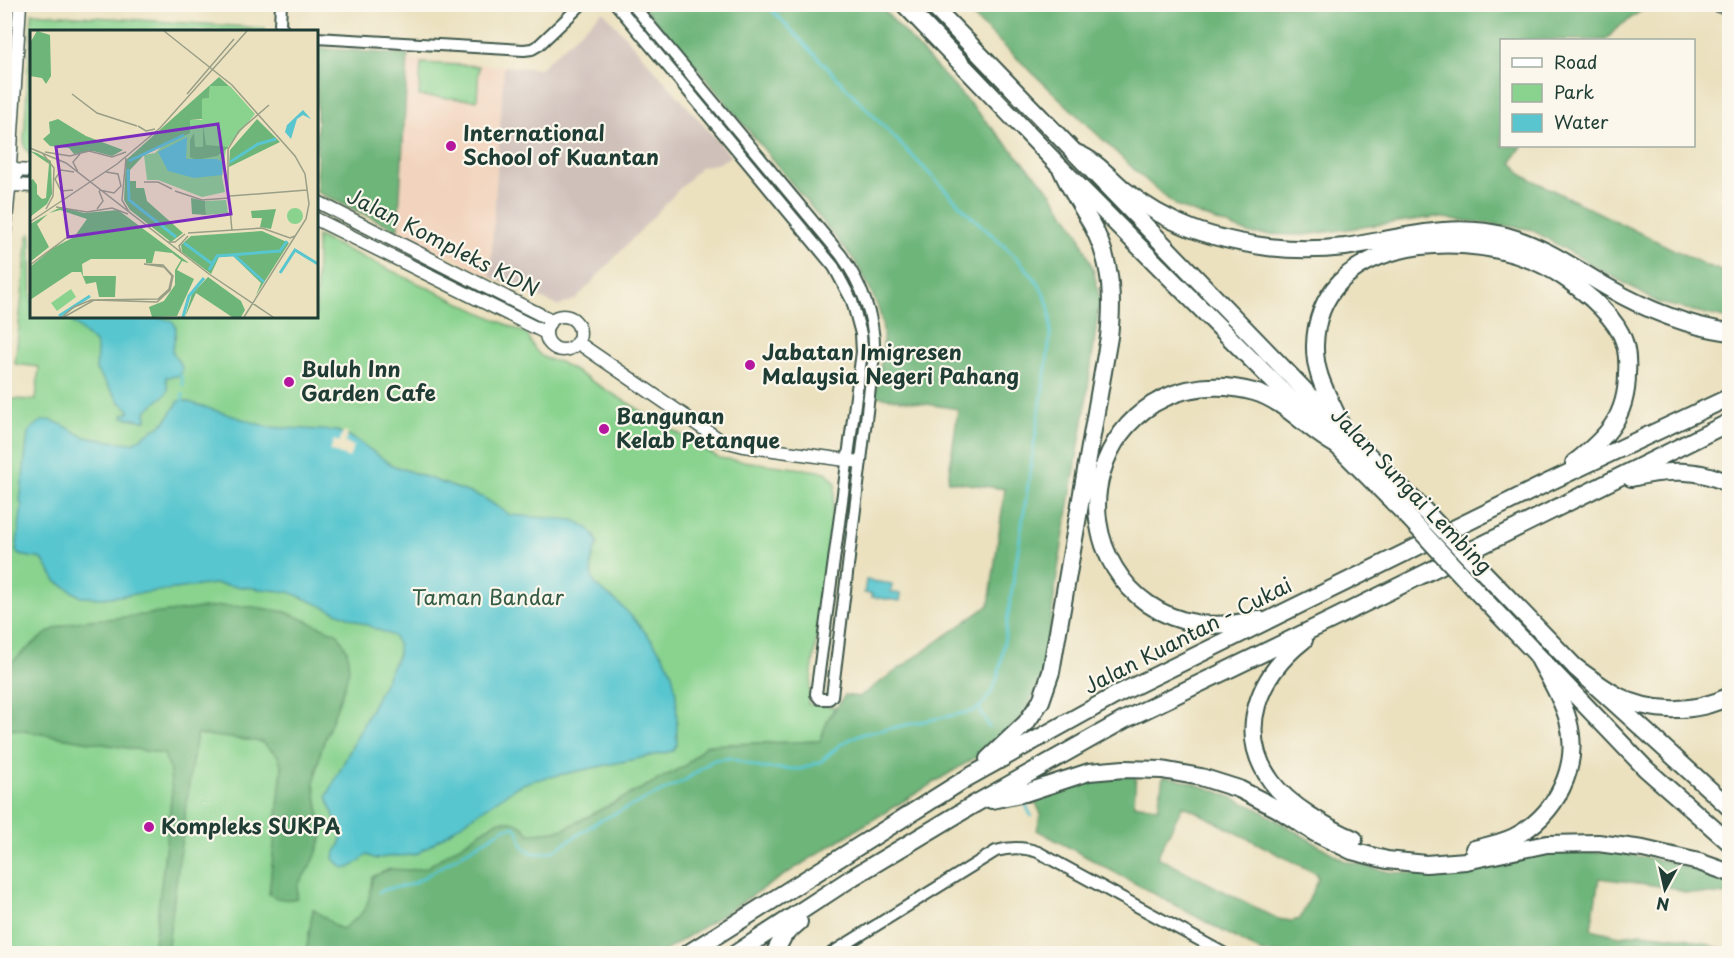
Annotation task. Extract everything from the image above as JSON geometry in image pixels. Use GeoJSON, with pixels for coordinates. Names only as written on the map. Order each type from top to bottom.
{"type":"FeatureCollection","features":[{"type":"Feature","properties":{"kind":"main road"},"geometry":{"type":"LineString","coordinates":[[903,4],[1061,168],[1096,232],[1104,252],[1110,275],[1113,306],[1051,672],[1041,701],[1026,723],[967,777]]}},
{"type":"Feature","properties":{"kind":"main road"},"geometry":{"type":"LineString","coordinates":[[931,4],[1076,153],[1086,158],[1123,189],[1167,219],[1203,233],[1269,247],[1304,249],[1344,247],[1437,231],[1474,231],[1505,236],[1552,255],[1606,287],[1669,317],[1698,326],[1730,332]]}},
{"type":"Feature","properties":{"kind":"main road","name":"Jalan Sungai Lembing"},"geometry":{"type":"LineString","coordinates":[[1076,153],[1340,438]]}},
{"type":"Feature","properties":{"kind":"main road","name":"Jalan Sungai Lembing"},"geometry":{"type":"LineString","coordinates":[[1061,168],[1415,512],[1493,582],[1575,667],[1730,808]]}},
{"type":"Feature","properties":{"kind":"main road"},"geometry":{"type":"LineString","coordinates":[[1287,611],[1241,623],[1215,625],[1193,623],[1154,609],[1122,580],[1109,560],[1098,527],[1096,507],[1098,485],[1107,456],[1125,427],[1147,408],[1168,395],[1195,387],[1228,387],[1256,392],[1283,407],[1324,438],[1340,438],[1317,369],[1315,348],[1318,323],[1327,298],[1339,282],[1356,267],[1377,256],[1411,248],[1451,244],[1512,253],[1556,271],[1587,295],[1615,324],[1622,336],[1628,359],[1624,403],[1615,423],[1599,443],[1550,482]]}},
{"type":"Feature","properties":{"kind":"main road","name":"Jalan Kuantan - Cukai"},"geometry":{"type":"LineString","coordinates":[[687,954],[967,777],[1120,693],[1550,482],[1730,397]]}},
{"type":"Feature","properties":{"kind":"main road"},"geometry":{"type":"LineString","coordinates":[[735,954],[853,877],[973,805],[1124,720],[1730,423]]}},
{"type":"Feature","properties":{"kind":"main road"},"geometry":{"type":"LineString","coordinates":[[1611,481],[1655,473],[1681,472],[1711,477],[1730,485]]}},
{"type":"Feature","properties":{"kind":"main road","name":"Jalan Sungai Lembing"},"geometry":{"type":"LineString","coordinates":[[1415,512],[1479,594],[1538,657],[1646,769],[1730,843]]}},
{"type":"Feature","properties":{"kind":"main road"},"geometry":{"type":"LineString","coordinates":[[1331,620],[1290,651],[1276,665],[1264,685],[1256,704],[1253,733],[1255,750],[1272,784],[1287,798],[1324,824],[1371,846],[1391,850],[1436,854],[1465,852],[1513,837],[1548,810],[1561,792],[1570,768],[1571,745],[1569,722],[1560,698],[1538,657]]}},
{"type":"Feature","properties":{"kind":"main road"},"geometry":{"type":"LineString","coordinates":[[1575,667],[1619,696],[1650,707],[1680,709],[1711,705],[1730,696]]}},
{"type":"Feature","properties":{"kind":"main road"},"geometry":{"type":"LineString","coordinates":[[973,805],[1025,793],[1089,772],[1124,769],[1162,770],[1201,777],[1239,789],[1278,809],[1316,833],[1352,850],[1387,860],[1426,864],[1466,861],[1547,844],[1598,843],[1643,849],[1699,862],[1730,873]]}},
{"type":"Feature","properties":{"kind":"main road"},"geometry":{"type":"LineString","coordinates":[[774,954],[784,934],[853,877]]}},
{"type":"Feature","properties":{"kind":"street"},"geometry":{"type":"LineString","coordinates":[[4,241],[9,189],[16,178],[10,166],[20,4]]}},
{"type":"Feature","properties":{"kind":"street"},"geometry":{"type":"LineString","coordinates":[[281,4],[280,24],[283,30]]}},
{"type":"Feature","properties":{"kind":"street"},"geometry":{"type":"LineString","coordinates":[[318,38],[532,49],[582,4]]}},
{"type":"Feature","properties":{"kind":"street"},"geometry":{"type":"LineString","coordinates":[[616,4],[834,267],[852,301],[861,334],[862,351],[816,694],[820,699],[827,699],[832,696],[874,348],[873,332],[863,295],[853,273],[841,255],[632,4]]}},
{"type":"Feature","properties":{"kind":"street"},"geometry":{"type":"LineString","coordinates":[[748,165],[759,156]]}},
{"type":"Feature","properties":{"kind":"street"},"geometry":{"type":"LineString","coordinates":[[10,166],[30,171]]}},
{"type":"Feature","properties":{"kind":"street"},"geometry":{"type":"LineString","coordinates":[[9,189],[30,186]]}},
{"type":"Feature","properties":{"kind":"street","name":"Jalan Kompleks KDN"},"geometry":{"type":"LineString","coordinates":[[318,202],[551,320]]}},
{"type":"Feature","properties":{"kind":"street","name":"Jalan Kompleks KDN"},"geometry":{"type":"LineString","coordinates":[[318,220],[546,333]]}},
{"type":"Feature","properties":{"kind":"street"},"geometry":{"type":"LineString","coordinates":[[560,316],[574,320],[579,328],[577,342],[570,348],[556,349],[549,342],[546,333],[551,320],[560,316]]}},
{"type":"Feature","properties":{"kind":"street"},"geometry":{"type":"LineString","coordinates":[[577,342],[720,440],[744,446],[860,462]]}},
{"type":"Feature","properties":{"kind":"street"},"geometry":{"type":"LineString","coordinates":[[830,954],[996,851],[1007,848],[1038,852],[1225,954]]}},
{"type":"Feature","properties":{"kind":"shaded area"},"geometry":{"type":"Polygon","coordinates":[[[603,11],[731,156],[719,163],[700,167],[576,299],[559,306],[490,277],[504,66],[539,69],[603,11]]]}},
{"type":"Feature","properties":{"kind":"shaded area","name":"International School of Kuantan"},"geometry":{"type":"Polygon","coordinates":[[[408,60],[504,66],[490,277],[398,230],[408,60]]]}},
{"type":"Feature","properties":{"kind":"green space"},"geometry":{"type":"Polygon","coordinates":[[[641,5],[879,5],[1050,191],[1078,232],[1093,269],[1100,299],[1085,410],[1057,575],[1045,668],[1023,715],[991,748],[833,844],[662,953],[306,954],[313,909],[343,929],[365,908],[369,899],[372,877],[390,869],[426,868],[496,822],[515,822],[529,834],[562,830],[685,766],[706,745],[820,741],[828,719],[845,695],[859,697],[989,605],[1005,489],[948,481],[958,409],[875,396],[883,347],[882,321],[872,294],[855,261],[700,71],[641,5]]]}},
{"type":"Feature","properties":{"kind":"green space"},"geometry":{"type":"Polygon","coordinates":[[[961,5],[1649,5],[1616,29],[1607,39],[1500,39],[1500,147],[1521,147],[1512,161],[1522,175],[1705,265],[1729,274],[1729,319],[1659,303],[1530,229],[1435,217],[1304,235],[1251,234],[1176,206],[1139,174],[961,5]]]}},
{"type":"Feature","properties":{"kind":"green space"},"geometry":{"type":"Polygon","coordinates":[[[32,13],[265,28],[265,30],[31,30],[32,13]]]}},
{"type":"Feature","properties":{"kind":"green space"},"geometry":{"type":"Polygon","coordinates":[[[30,44],[30,155],[25,148],[30,44]]]}},
{"type":"Feature","properties":{"kind":"green space"},"geometry":{"type":"Polygon","coordinates":[[[318,48],[408,55],[398,230],[318,192],[318,48]]]}},
{"type":"Feature","properties":{"kind":"green space"},"geometry":{"type":"Polygon","coordinates":[[[421,63],[479,66],[477,100],[419,96],[421,63]]]}},
{"type":"Feature","properties":{"kind":"green space","name":"Taman Bandar"},"geometry":{"type":"Polygon","coordinates":[[[30,234],[30,318],[318,318],[318,236],[527,334],[533,346],[543,357],[560,362],[719,458],[826,472],[836,483],[808,704],[835,707],[820,741],[706,745],[685,766],[562,830],[529,834],[341,942],[313,910],[306,953],[4,953],[4,461],[11,399],[36,400],[39,367],[15,364],[30,234]]]}},
{"type":"Feature","properties":{"kind":"green space"},"geometry":{"type":"Polygon","coordinates":[[[221,606],[254,607],[286,612],[338,634],[347,650],[349,669],[321,750],[314,783],[323,835],[314,860],[298,885],[297,898],[276,898],[269,894],[282,767],[278,756],[262,742],[197,734],[167,953],[153,953],[172,791],[169,767],[164,754],[5,728],[5,668],[50,631],[73,622],[221,606]]]}},
{"type":"Feature","properties":{"kind":"green space"},"geometry":{"type":"Polygon","coordinates":[[[1136,774],[1134,804],[1158,808],[1163,776],[1180,779],[1256,808],[1345,861],[1389,872],[1434,875],[1554,852],[1616,852],[1670,862],[1729,882],[1729,895],[1686,893],[1674,888],[1599,878],[1591,929],[1620,936],[1641,933],[1686,938],[1729,951],[1729,953],[1263,953],[1037,830],[1041,814],[1035,801],[1061,787],[1091,777],[1136,774]],[[1183,805],[1157,857],[1278,919],[1292,921],[1300,919],[1318,880],[1317,874],[1183,805]]]}},
{"type":"Feature","properties":{"kind":"water"},"geometry":{"type":"Polygon","coordinates":[[[68,318],[157,318],[174,323],[176,333],[172,350],[182,369],[179,376],[166,377],[168,390],[166,394],[146,411],[147,419],[144,421],[123,417],[124,414],[129,413],[129,410],[119,401],[96,370],[95,343],[68,318]]]}},
{"type":"Feature","properties":{"kind":"water"},"geometry":{"type":"Polygon","coordinates":[[[182,400],[268,427],[337,431],[355,439],[392,465],[484,498],[510,515],[573,520],[585,526],[598,543],[592,565],[595,583],[636,622],[663,655],[671,672],[676,692],[677,713],[677,744],[673,751],[531,781],[518,786],[417,854],[376,859],[367,855],[350,868],[343,868],[334,859],[341,838],[327,796],[398,655],[398,644],[393,636],[289,592],[214,584],[103,598],[81,597],[56,581],[42,559],[19,555],[16,551],[28,433],[35,425],[50,420],[86,437],[133,443],[165,422],[182,400]]]}},
{"type":"Feature","properties":{"kind":"water"},"geometry":{"type":"Polygon","coordinates":[[[866,580],[892,584],[891,592],[901,594],[900,601],[871,597],[872,594],[864,593],[866,580]]]}},
{"type":"Feature","properties":{"kind":"pier"},"geometry":{"type":"Polygon","coordinates":[[[344,431],[348,433],[345,443],[354,446],[349,458],[330,451],[334,440],[339,442],[344,431]]]}},
{"type":"Feature","properties":{"kind":"waterway"},"geometry":{"type":"LineString","coordinates":[[379,892],[414,883],[505,828],[515,827],[523,846],[531,852],[550,852],[597,822],[684,781],[713,760],[730,758],[761,768],[801,769],[820,762],[840,745],[858,735],[973,711],[988,698],[994,687],[1000,668],[1046,368],[1050,329],[1047,301],[1028,270],[965,210],[766,4]]}},
{"type":"Feature","properties":{"kind":"waterway"},"geometry":{"type":"LineString","coordinates":[[181,375],[183,385]]}},
{"type":"Feature","properties":{"kind":"waterway"},"geometry":{"type":"LineString","coordinates":[[182,400],[183,394]]}},
{"type":"Feature","properties":{"kind":"waterway"},"geometry":{"type":"LineString","coordinates":[[979,708],[989,727]]}},
{"type":"Feature","properties":{"kind":"waterway"},"geometry":{"type":"LineString","coordinates":[[1026,805],[1031,816]]}},
{"type":"Feature","properties":{"kind":"place","name":"International School of Kuantan"},"geometry":{"type":"Point","coordinates":[451,146]}},
{"type":"Feature","properties":{"kind":"place","name":"Jabatan Imigresen Malaysia Negeri Pahang"},"geometry":{"type":"Point","coordinates":[750,365]}},
{"type":"Feature","properties":{"kind":"place","name":"Buluh Inn Garden Cafe"},"geometry":{"type":"Point","coordinates":[289,382]}},
{"type":"Feature","properties":{"kind":"place","name":"Bangunan Kelab Petanque"},"geometry":{"type":"Point","coordinates":[604,429]}},
{"type":"Feature","properties":{"kind":"place","name":"Kompleks SUKPA"},"geometry":{"type":"Point","coordinates":[149,827]}}]}
